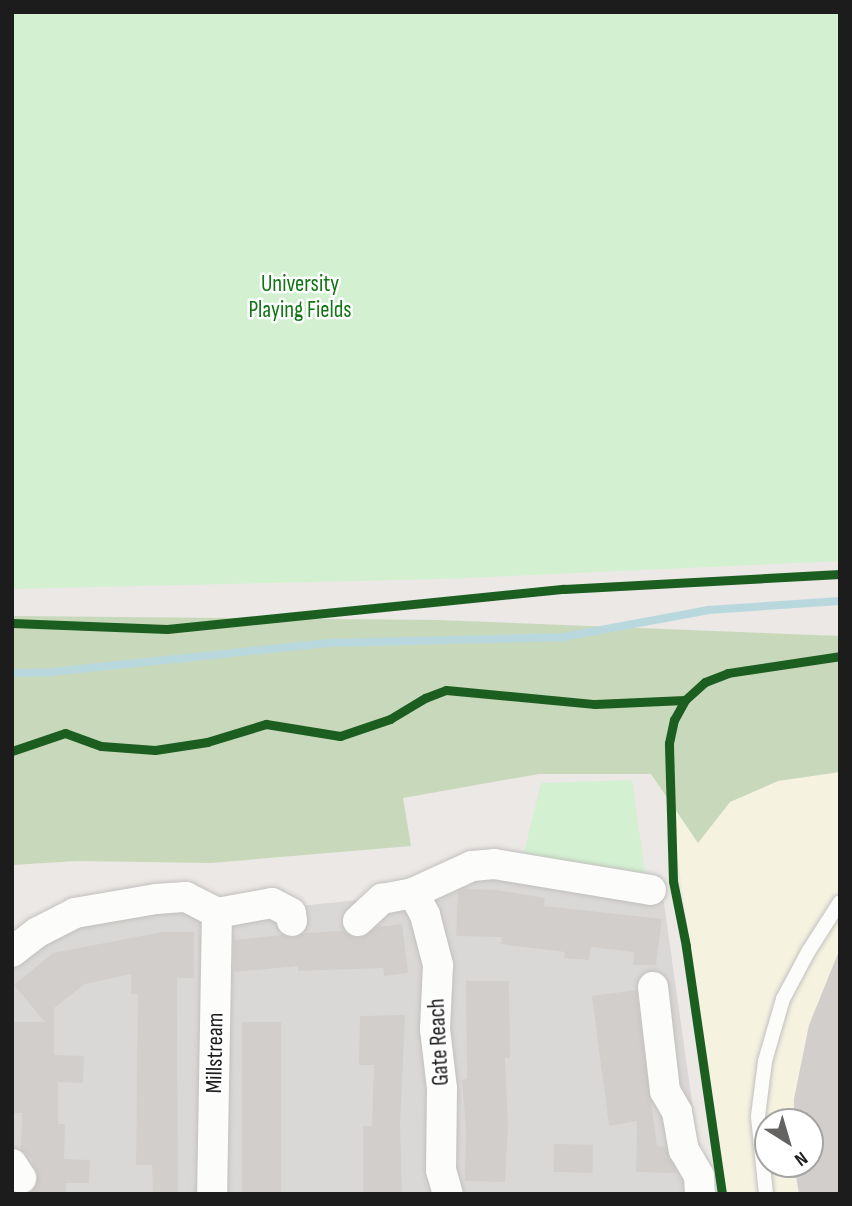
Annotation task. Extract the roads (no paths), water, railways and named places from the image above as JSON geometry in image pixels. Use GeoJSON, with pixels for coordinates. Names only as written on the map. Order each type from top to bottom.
{"type":"FeatureCollection","features":[{"type":"Feature","properties":{"kind":"street"},"geometry":{"type":"LineString","coordinates":[[358,921],[382,899],[414,893],[472,866],[494,864],[651,890]]}},
{"type":"Feature","properties":{"kind":"street","name":"Gate Reach"},"geometry":{"type":"LineString","coordinates":[[414,893],[425,915],[438,965],[435,1030],[442,1089],[441,1170],[448,1194]]}},
{"type":"Feature","properties":{"kind":"street"},"geometry":{"type":"LineString","coordinates":[[12,952],[38,932],[75,912],[156,898],[186,897],[218,913],[272,903],[291,913],[292,921]]}},
{"type":"Feature","properties":{"kind":"street","name":"Millstream"},"geometry":{"type":"LineString","coordinates":[[212,1194],[218,913]]}},
{"type":"Feature","properties":{"kind":"street"},"geometry":{"type":"LineString","coordinates":[[653,987],[665,1091],[677,1112],[684,1150],[699,1176],[700,1194]]}},
{"type":"Feature","properties":{"kind":"lane"},"geometry":{"type":"LineString","coordinates":[[766,1194],[758,1116],[765,1061],[783,999],[808,952],[840,902]]}},
{"type":"Feature","properties":{"kind":"waterway"},"geometry":{"type":"LineString","coordinates":[[12,673],[51,672],[325,643],[563,637],[708,610],[840,601]]}},
{"type":"Feature","properties":{"kind":"park label","name":"University Playing Fields"},"geometry":{"type":"Point","coordinates":[300,297]}}]}
